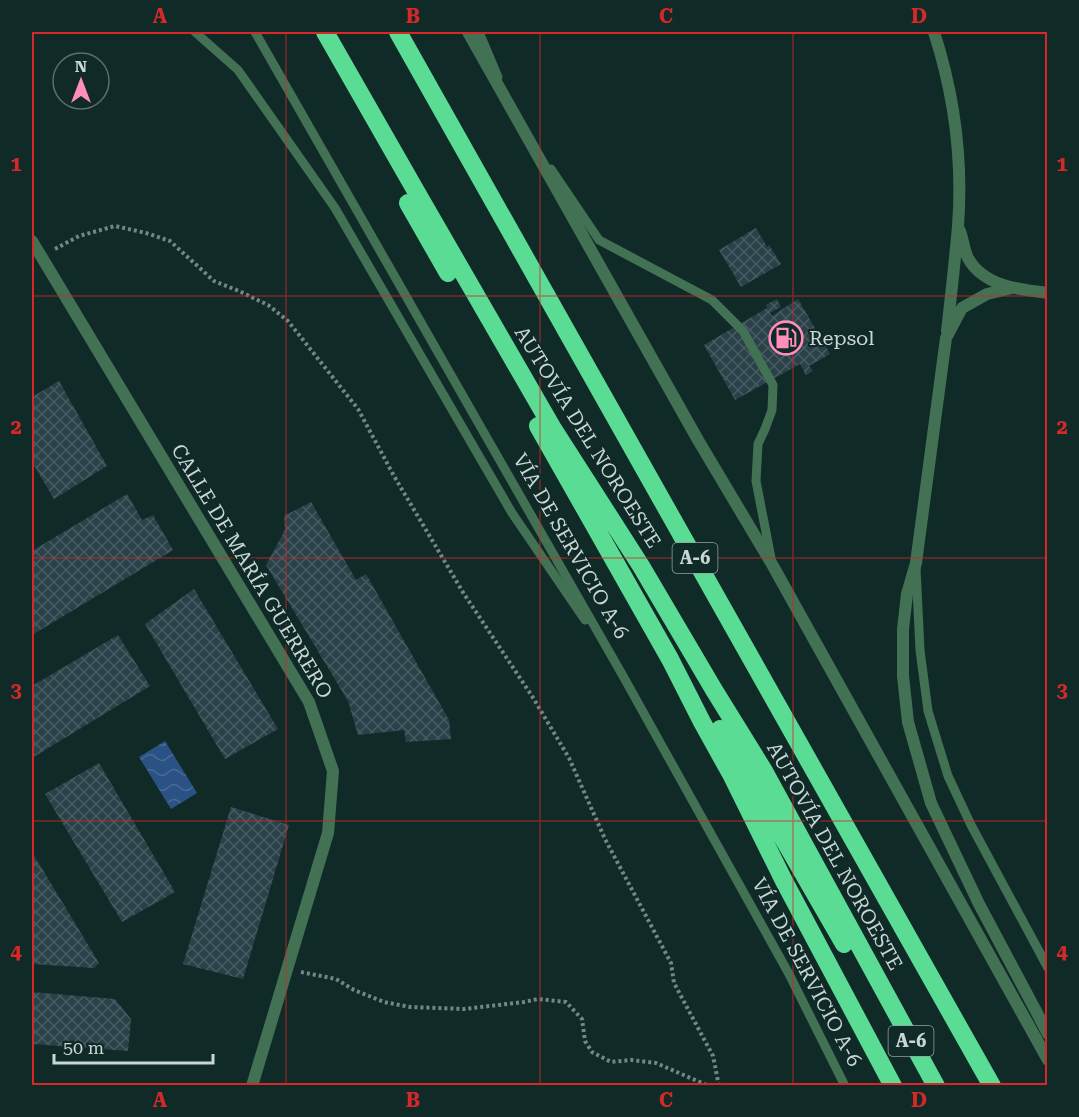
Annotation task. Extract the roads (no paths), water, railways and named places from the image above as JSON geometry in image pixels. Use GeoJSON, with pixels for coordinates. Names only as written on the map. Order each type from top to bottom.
{"type":"FeatureCollection","features":[{"type":"Feature","properties":{"kind":"highway"},"geometry":{"type":"LineString","coordinates":[[312,32],[425,233],[585,506],[670,659],[893,1086]]}},
{"type":"Feature","properties":{"kind":"highway","name":"AUTOVÍA DEL NOROESTE"},"geometry":{"type":"LineString","coordinates":[[325,32],[552,427],[642,566],[764,771],[936,1086]]}},
{"type":"Feature","properties":{"kind":"highway","name":"AUTOVÍA DEL NOROESTE"},"geometry":{"type":"LineString","coordinates":[[398,32],[992,1086]]}},
{"type":"Feature","properties":{"kind":"highway"},"geometry":{"type":"LineString","coordinates":[[670,659],[715,721],[859,970],[887,996]]}},
{"type":"Feature","properties":{"kind":"street"},"geometry":{"type":"LineString","coordinates":[[468,32],[698,440],[773,566],[1047,1060]]}},
{"type":"Feature","properties":{"kind":"street"},"geometry":{"type":"LineString","coordinates":[[934,32],[949,89],[957,138],[958,224],[946,338],[916,563],[907,594],[903,629],[903,676],[908,722],[931,803],[979,904],[1047,1034]]}},
{"type":"Feature","properties":{"kind":"street"},"geometry":{"type":"LineString","coordinates":[[958,224],[968,258],[982,274],[1012,288],[1047,293]]}},
{"type":"Feature","properties":{"kind":"street","name":"CALLE DE MARÍA GUERRERO"},"geometry":{"type":"LineString","coordinates":[[32,241],[309,702],[333,771],[328,833],[252,1086]]}},
{"type":"Feature","properties":{"kind":"street"},"geometry":{"type":"LineString","coordinates":[[946,338],[962,309],[987,294],[1012,288]]}},
{"type":"Feature","properties":{"kind":"lane"},"geometry":{"type":"LineString","coordinates":[[195,32],[238,70],[335,208],[512,513],[623,676]]}},
{"type":"Feature","properties":{"kind":"lane","name":"VÍA DE SERVICIO A-6"},"geometry":{"type":"LineString","coordinates":[[255,32],[623,676],[789,974],[845,1086]]}},
{"type":"Feature","properties":{"kind":"lane"},"geometry":{"type":"LineString","coordinates":[[479,32],[515,115],[599,240],[712,300],[743,331],[773,385],[771,410],[758,444],[756,481],[773,566]]}},
{"type":"Feature","properties":{"kind":"lane"},"geometry":{"type":"LineString","coordinates":[[916,563],[920,650],[928,711],[948,776],[971,825],[1047,968]]}},
{"type":"Feature","properties":{"kind":"water"},"geometry":{"type":"Polygon","coordinates":[[[165,741],[197,793],[171,809],[139,757],[165,741]]]}},
{"type":"Feature","properties":{"kind":"place","name":"Repsol"},"geometry":{"type":"Point","coordinates":[786,338]}}]}
